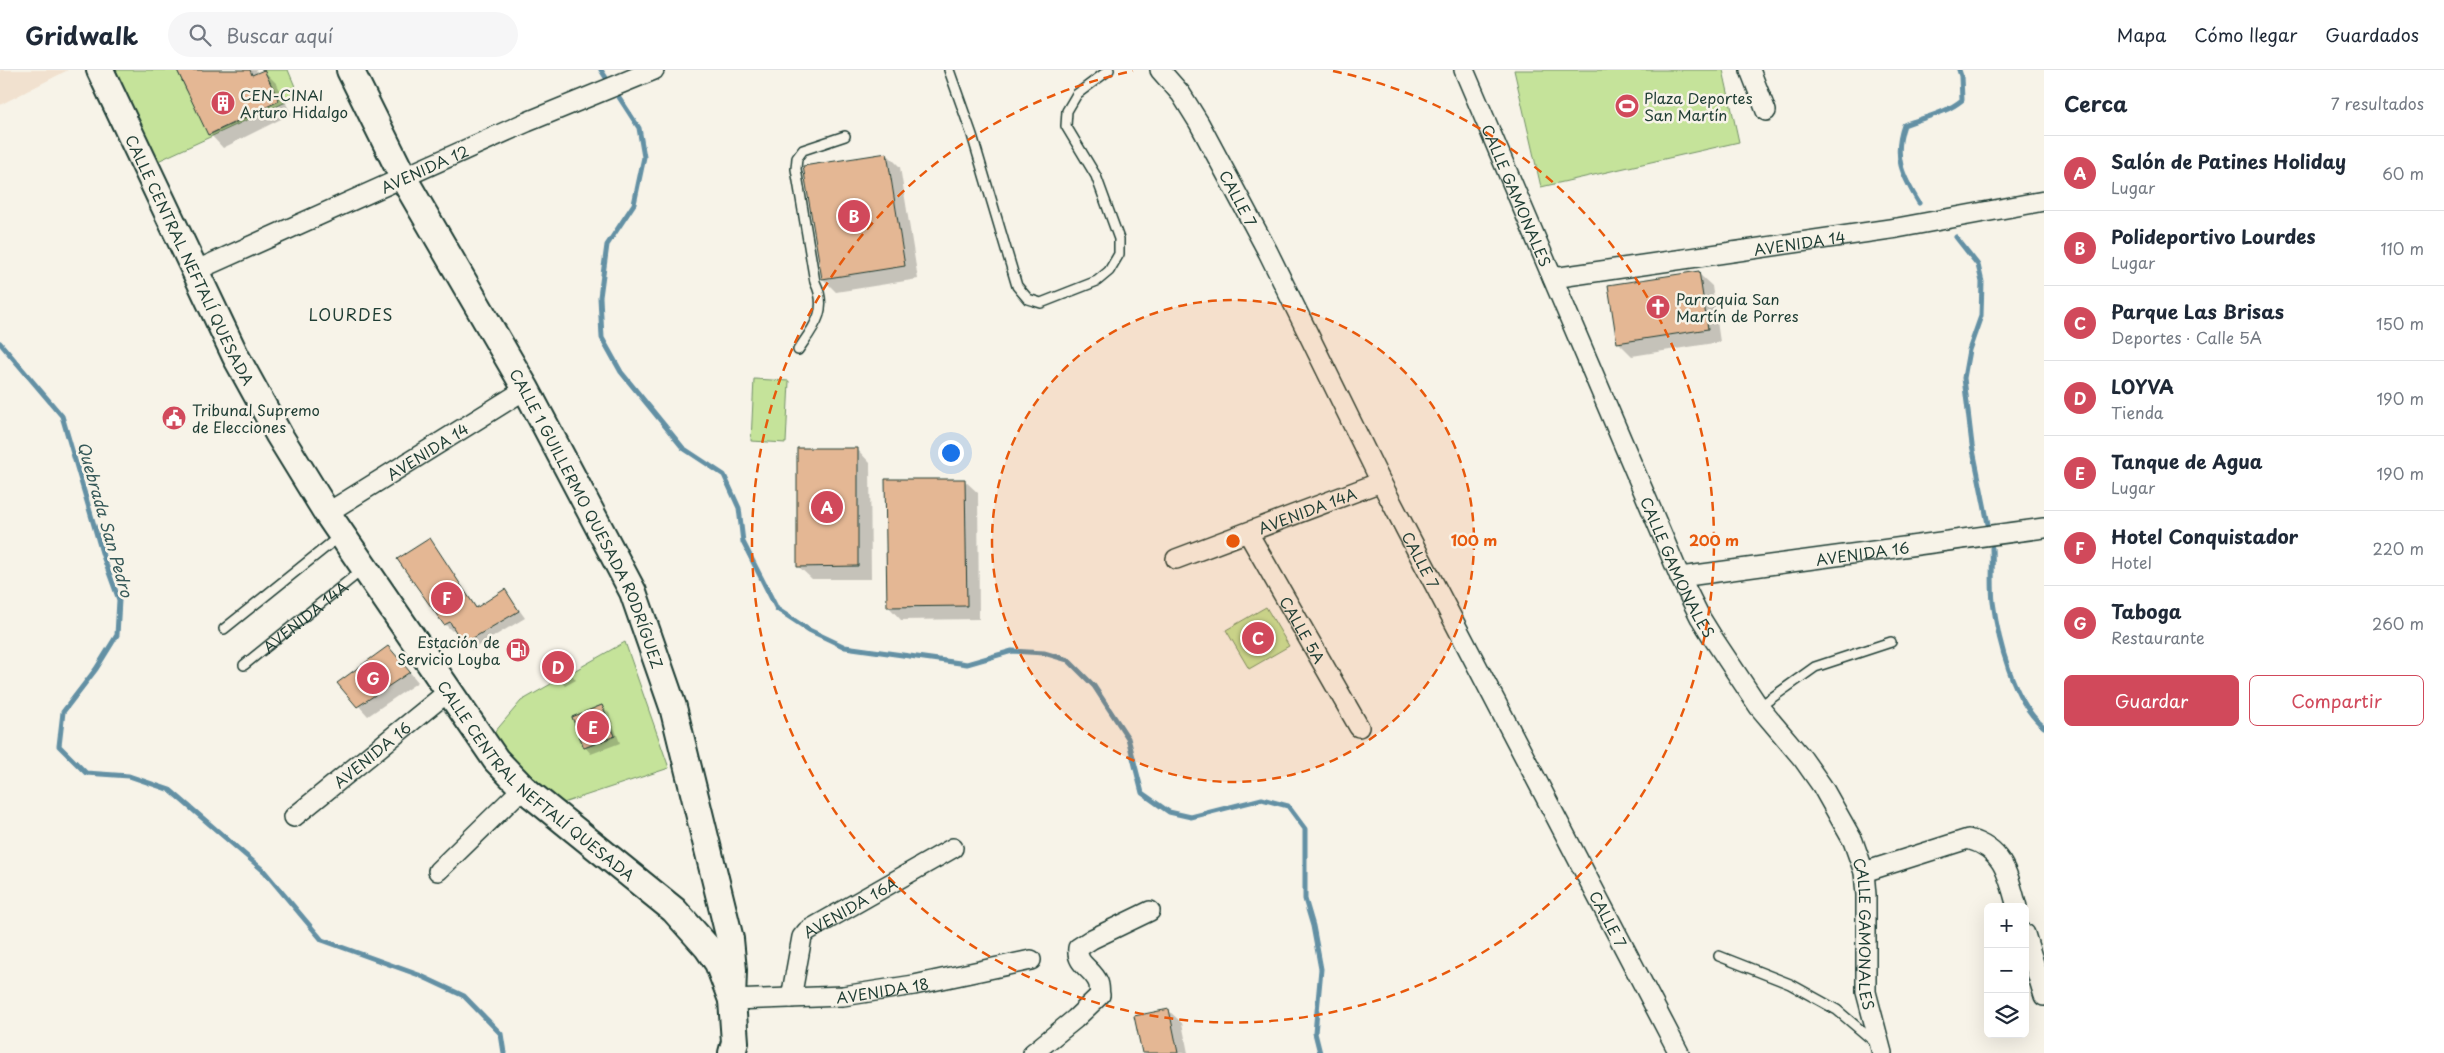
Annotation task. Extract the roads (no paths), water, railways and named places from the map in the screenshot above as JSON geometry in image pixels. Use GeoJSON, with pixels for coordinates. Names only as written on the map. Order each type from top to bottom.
{"type":"FeatureCollection","features":[{"type":"Feature","properties":{"kind":"main road","name":"CALLE CENTRAL NEFTALÍ QUESADA"},"geometry":{"type":"LineString","coordinates":[[100,70],[197,270],[236,357],[279,435],[327,513],[364,568],[496,760],[523,788],[674,910],[707,946],[718,963],[732,1000]]}},
{"type":"Feature","properties":{"kind":"main road","name":"CALLE 1 GUILLERMO QUESADA RODRÍGUEZ"},"geometry":{"type":"LineString","coordinates":[[350,70],[404,178],[526,390],[633,592],[673,707],[730,939],[734,970],[732,1000]]}},
{"type":"Feature","properties":{"kind":"main road"},"geometry":{"type":"LineString","coordinates":[[674,910],[690,913],[698,911],[710,901],[716,886]]}},
{"type":"Feature","properties":{"kind":"main road"},"geometry":{"type":"LineString","coordinates":[[732,1000],[736,1049]]}},
{"type":"Feature","properties":{"kind":"street","name":"AVENIDA 12"},"geometry":{"type":"LineString","coordinates":[[197,270],[527,122],[654,70]]}},
{"type":"Feature","properties":{"kind":"street","name":"CALLE 7"},"geometry":{"type":"LineString","coordinates":[[1160,70],[1181,94],[1199,123],[1268,252],[1381,482],[1679,1053]]}},
{"type":"Feature","properties":{"kind":"street","name":"CALLE GAMONALES"},"geometry":{"type":"LineString","coordinates":[[1464,70],[1680,577],[1700,617],[1760,707],[1803,759],[1822,786],[1853,841],[1864,872],[1866,992],[1881,1049]]}},
{"type":"Feature","properties":{"kind":"street"},"geometry":{"type":"LineString","coordinates":[[1750,70],[1766,111]]}},
{"type":"Feature","properties":{"kind":"street","name":"AVENIDA 14"},"geometry":{"type":"LineString","coordinates":[[1553,278],[1897,228],[2044,202]]}},
{"type":"Feature","properties":{"kind":"street","name":"AVENIDA 14"},"geometry":{"type":"LineString","coordinates":[[327,513],[526,390]]}},
{"type":"Feature","properties":{"kind":"street","name":"AVENIDA 14A"},"geometry":{"type":"LineString","coordinates":[[1176,558],[1248,533],[1381,482]]}},
{"type":"Feature","properties":{"kind":"street","name":"AVENIDA 16"},"geometry":{"type":"LineString","coordinates":[[1680,577],[2044,528]]}},
{"type":"Feature","properties":{"kind":"street","name":"CALLE 5A"},"geometry":{"type":"LineString","coordinates":[[1248,533],[1359,727]]}},
{"type":"Feature","properties":{"kind":"street","name":"AVENIDA 16"},"geometry":{"type":"LineString","coordinates":[[294,817],[449,691]]}},
{"type":"Feature","properties":{"kind":"street"},"geometry":{"type":"LineString","coordinates":[[438,871],[523,788]]}},
{"type":"Feature","properties":{"kind":"street"},"geometry":{"type":"LineString","coordinates":[[1864,872],[1968,840],[1980,843],[1991,850],[2003,863],[2016,903]]}},
{"type":"Feature","properties":{"kind":"street","name":"AVENIDA 16A"},"geometry":{"type":"LineString","coordinates":[[791,998],[802,938],[807,931],[953,848]]}},
{"type":"Feature","properties":{"kind":"street"},"geometry":{"type":"LineString","coordinates":[[1034,1053],[1075,1019],[1100,995],[1098,983],[1080,962],[1077,955],[1078,948],[1092,938],[1150,911]]}},
{"type":"Feature","properties":{"kind":"street"},"geometry":{"type":"LineString","coordinates":[[2029,944],[2041,976],[2044,996]]}},
{"type":"Feature","properties":{"kind":"street","name":"AVENIDA 18"},"geometry":{"type":"LineString","coordinates":[[732,1000],[844,996],[905,986],[1031,960]]}},
{"type":"Feature","properties":{"kind":"lane"},"geometry":{"type":"LineString","coordinates":[[949,70],[972,135],[1017,286],[1028,299],[1041,303],[1097,281],[1109,271],[1119,254],[1119,239],[1096,176],[1066,126],[1066,111],[1077,94],[1109,70]]}},
{"type":"Feature","properties":{"kind":"lane"},"geometry":{"type":"LineString","coordinates":[[798,350],[815,327],[822,304],[813,273],[796,169],[796,158],[803,150],[845,136]]}},
{"type":"Feature","properties":{"kind":"lane"},"geometry":{"type":"LineString","coordinates":[[224,629],[341,534]]}},
{"type":"Feature","properties":{"kind":"lane","name":"AVENIDA 14A"},"geometry":{"type":"LineString","coordinates":[[244,665],[364,568]]}},
{"type":"Feature","properties":{"kind":"lane"},"geometry":{"type":"LineString","coordinates":[[1760,707],[1815,668],[1891,642]]}},
{"type":"Feature","properties":{"kind":"lane"},"geometry":{"type":"LineString","coordinates":[[1719,956],[1790,984],[1837,1010],[1881,1049]]}},
{"type":"Feature","properties":{"kind":"waterway"},"geometry":{"type":"LineString","coordinates":[[601,70],[610,84]]}},
{"type":"Feature","properties":{"kind":"waterway"},"geometry":{"type":"LineString","coordinates":[[1919,203],[1908,184],[1899,156],[1904,125],[1941,112],[1962,100],[1959,70]]}},
{"type":"Feature","properties":{"kind":"waterway"},"geometry":{"type":"LineString","coordinates":[[615,91],[639,128],[644,157],[634,204],[607,245],[600,297],[602,338],[621,372],[683,448],[724,475],[739,508],[743,542],[777,609],[809,630],[845,647],[967,664],[1012,651],[1044,653],[1068,660],[1094,686],[1128,738],[1142,793],[1169,812],[1191,817],[1262,799],[1288,806],[1305,829],[1305,899],[1313,926],[1321,969],[1315,1033],[1320,1053]]}},
{"type":"Feature","properties":{"kind":"waterway"},"geometry":{"type":"LineString","coordinates":[[1956,237],[1978,265],[1982,282],[1981,316],[1969,350],[1964,378],[1972,445],[1988,524]]}},
{"type":"Feature","properties":{"kind":"waterway","name":"Quebrada San Pedro"},"geometry":{"type":"LineString","coordinates":[[0,343],[62,416],[103,556],[119,600],[117,635],[96,669],[63,712],[59,746],[86,773],[129,776],[170,790],[264,871],[322,940],[419,975],[464,996],[501,1034],[504,1053]]}},
{"type":"Feature","properties":{"kind":"waterway"},"geometry":{"type":"LineString","coordinates":[[1992,548],[1993,602],[2003,652],[2024,702],[2033,716],[2044,727]]}},
{"type":"Feature","properties":{"kind":"place","name":"CEN-CINAI Arturo Hidalgo"},"geometry":{"type":"Point","coordinates":[223,103]}},
{"type":"Feature","properties":{"kind":"place","name":"Plaza Deportes San Martín"},"geometry":{"type":"Point","coordinates":[1627,106]}},
{"type":"Feature","properties":{"kind":"place","name":"Polideportivo Lourdes"},"geometry":{"type":"Point","coordinates":[854,216]}},
{"type":"Feature","properties":{"kind":"place","name":"Parroquia San Martín de Porres"},"geometry":{"type":"Point","coordinates":[1658,307]}},
{"type":"Feature","properties":{"kind":"place","name":"Tribunal Supremo de Elecciones"},"geometry":{"type":"Point","coordinates":[174,418]}},
{"type":"Feature","properties":{"kind":"place","name":"Salón de Patines Holiday"},"geometry":{"type":"Point","coordinates":[827,507]}},
{"type":"Feature","properties":{"kind":"place","name":"Hotel Conquistador"},"geometry":{"type":"Point","coordinates":[447,598]}},
{"type":"Feature","properties":{"kind":"place","name":"Parque Las Brisas"},"geometry":{"type":"Point","coordinates":[1258,638]}},
{"type":"Feature","properties":{"kind":"place","name":"Estación de Servicio Loyba"},"geometry":{"type":"Point","coordinates":[518,650]}},
{"type":"Feature","properties":{"kind":"place","name":"LOYVA"},"geometry":{"type":"Point","coordinates":[558,667]}},
{"type":"Feature","properties":{"kind":"place","name":"Taboga"},"geometry":{"type":"Point","coordinates":[373,678]}},
{"type":"Feature","properties":{"kind":"place","name":"Tanque de Agua"},"geometry":{"type":"Point","coordinates":[593,727]}},
{"type":"Feature","properties":{"kind":"district","name":"LOURDES"},"geometry":{"type":"Point","coordinates":[351,314]}}]}
